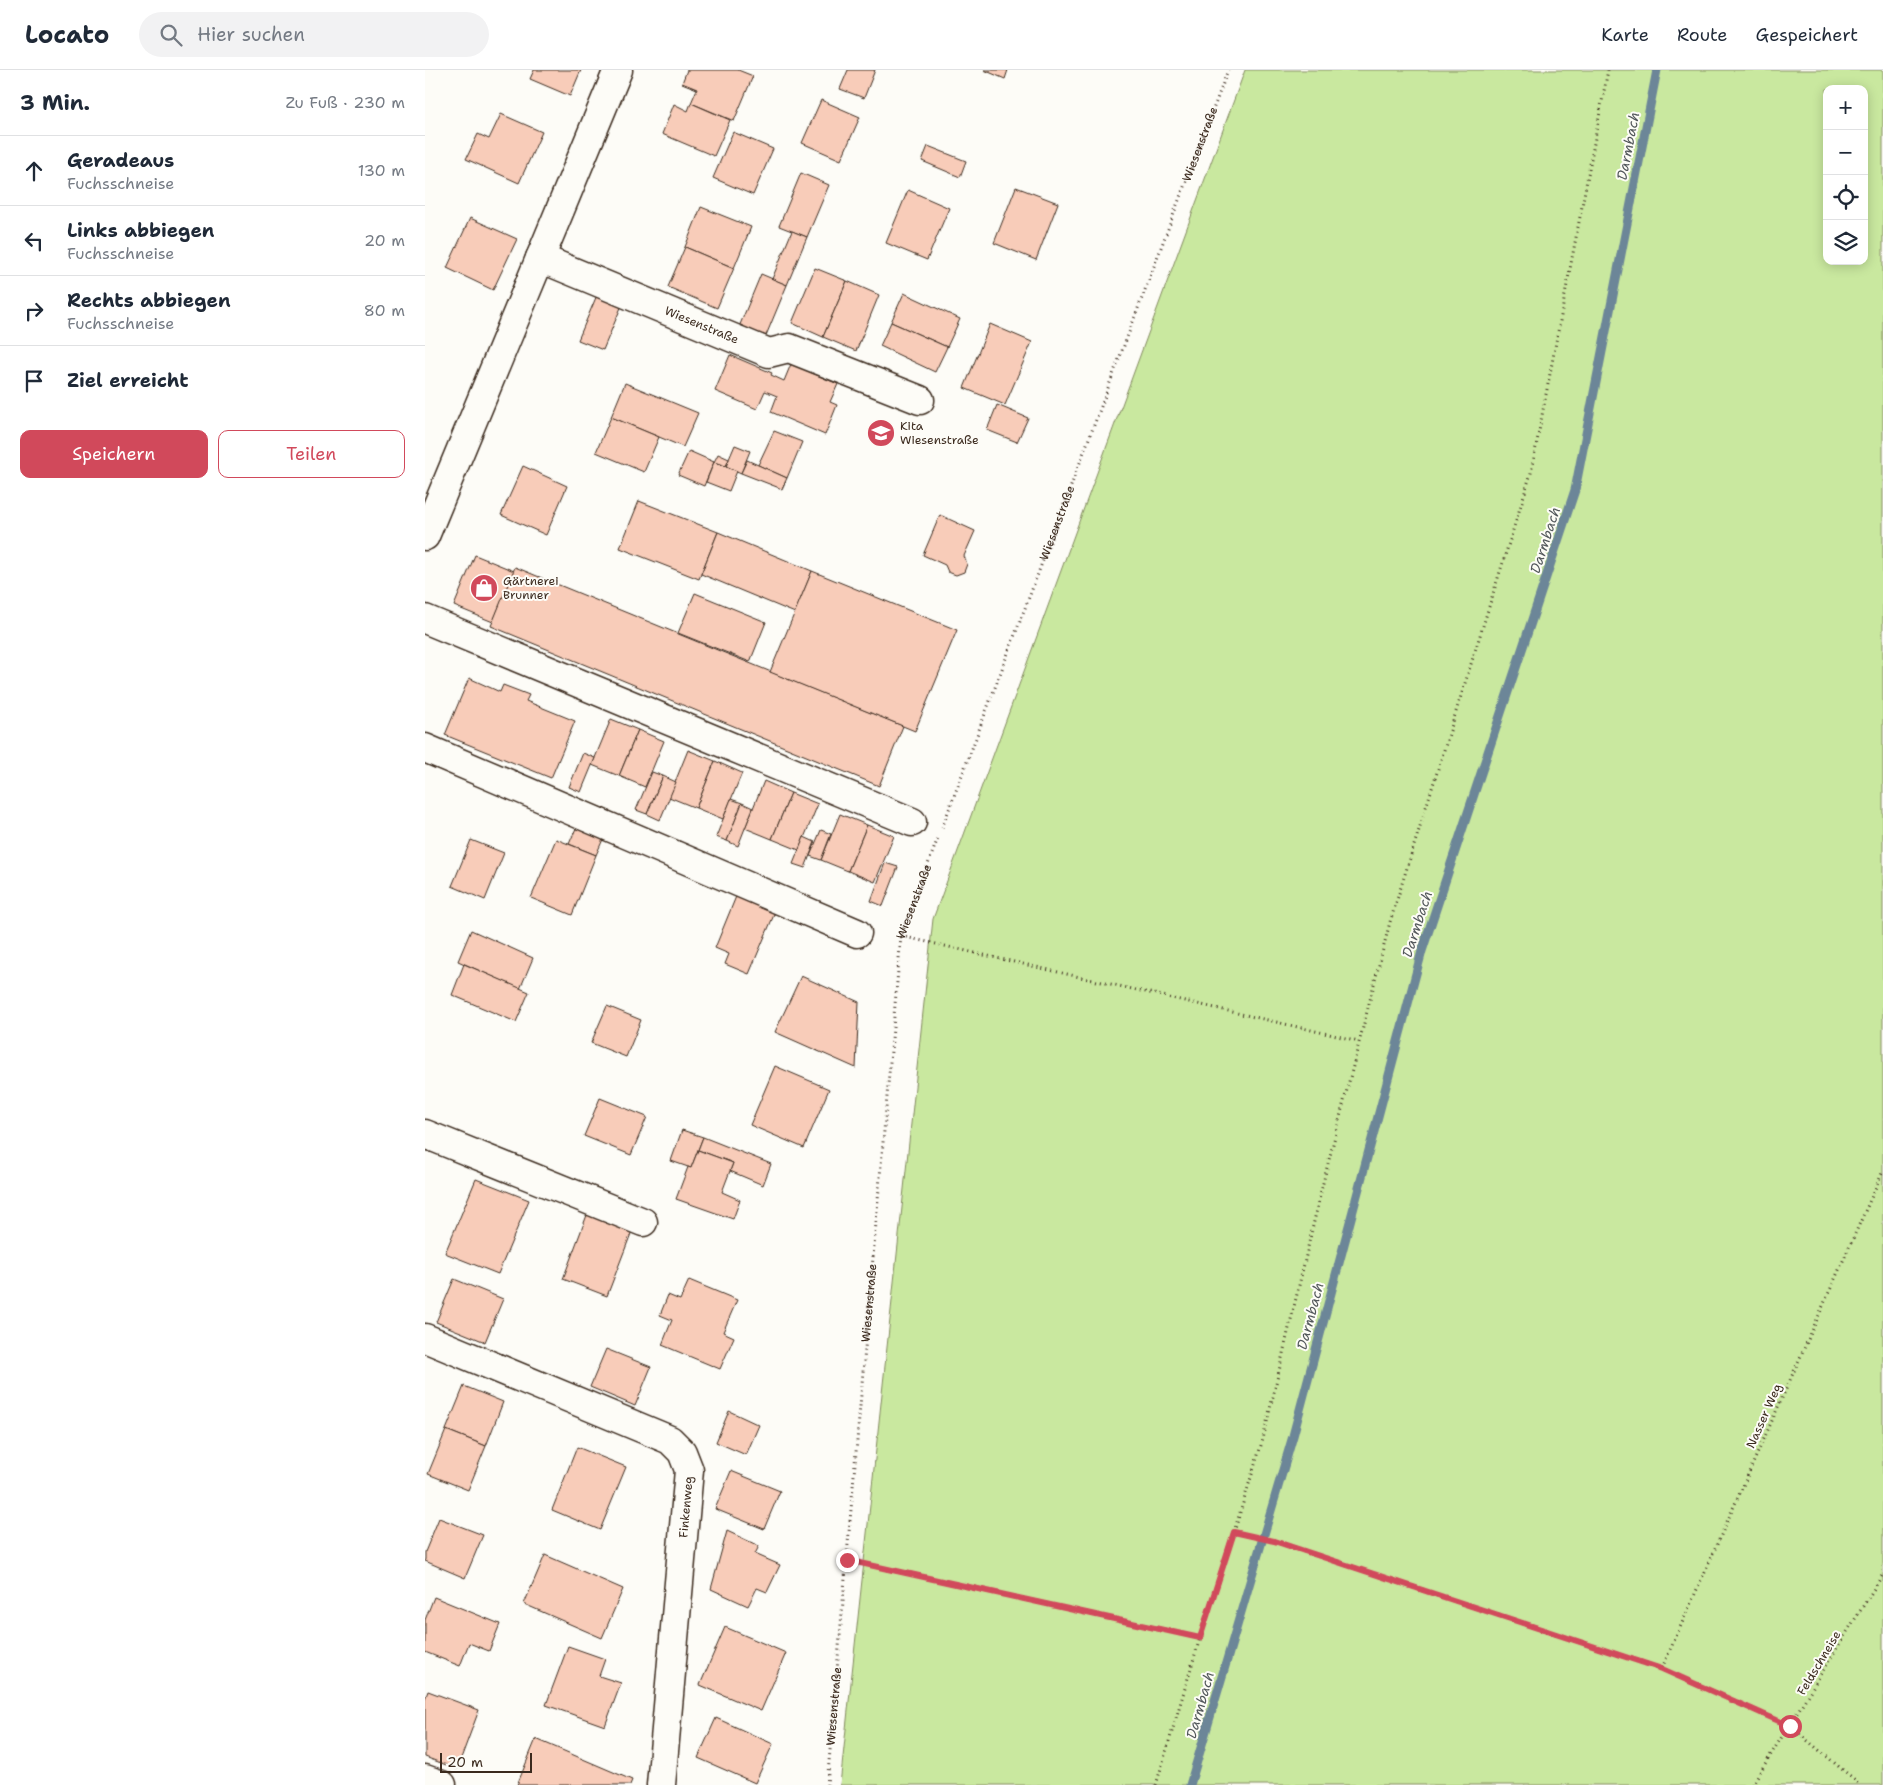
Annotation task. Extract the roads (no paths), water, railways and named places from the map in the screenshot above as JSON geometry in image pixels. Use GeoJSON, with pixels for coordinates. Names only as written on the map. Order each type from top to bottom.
{"type":"FeatureCollection","features":[{"type":"Feature","properties":{"kind":"street"},"geometry":{"type":"LineString","coordinates":[[425,536],[618,70]]}},
{"type":"Feature","properties":{"kind":"street","name":"Wiesenstraße"},"geometry":{"type":"LineString","coordinates":[[540,258],[769,353],[789,348],[921,400]]}},
{"type":"Feature","properties":{"kind":"street"},"geometry":{"type":"LineString","coordinates":[[425,619],[912,822]]}},
{"type":"Feature","properties":{"kind":"street"},"geometry":{"type":"LineString","coordinates":[[425,748],[857,933]]}},
{"type":"Feature","properties":{"kind":"street"},"geometry":{"type":"LineString","coordinates":[[425,1134],[643,1222]]}},
{"type":"Feature","properties":{"kind":"street","name":"Finkenweg"},"geometry":{"type":"LineString","coordinates":[[425,1338],[670,1440],[682,1452],[689,1470],[661,1785]]}},
{"type":"Feature","properties":{"kind":"street"},"geometry":{"type":"LineString","coordinates":[[425,1779],[442,1785]]}},
{"type":"Feature","properties":{"kind":"waterway","name":"Darmbach"},"geometry":{"type":"LineString","coordinates":[[1190,1785],[1293,1436],[1422,951],[1575,490],[1657,70]]}},
{"type":"Feature","properties":{"kind":"place","name":"Kita Wiesenstraße"},"geometry":{"type":"Point","coordinates":[881,433]}},
{"type":"Feature","properties":{"kind":"place","name":"Gärtnerei Brunner"},"geometry":{"type":"Point","coordinates":[484,588]}}]}
